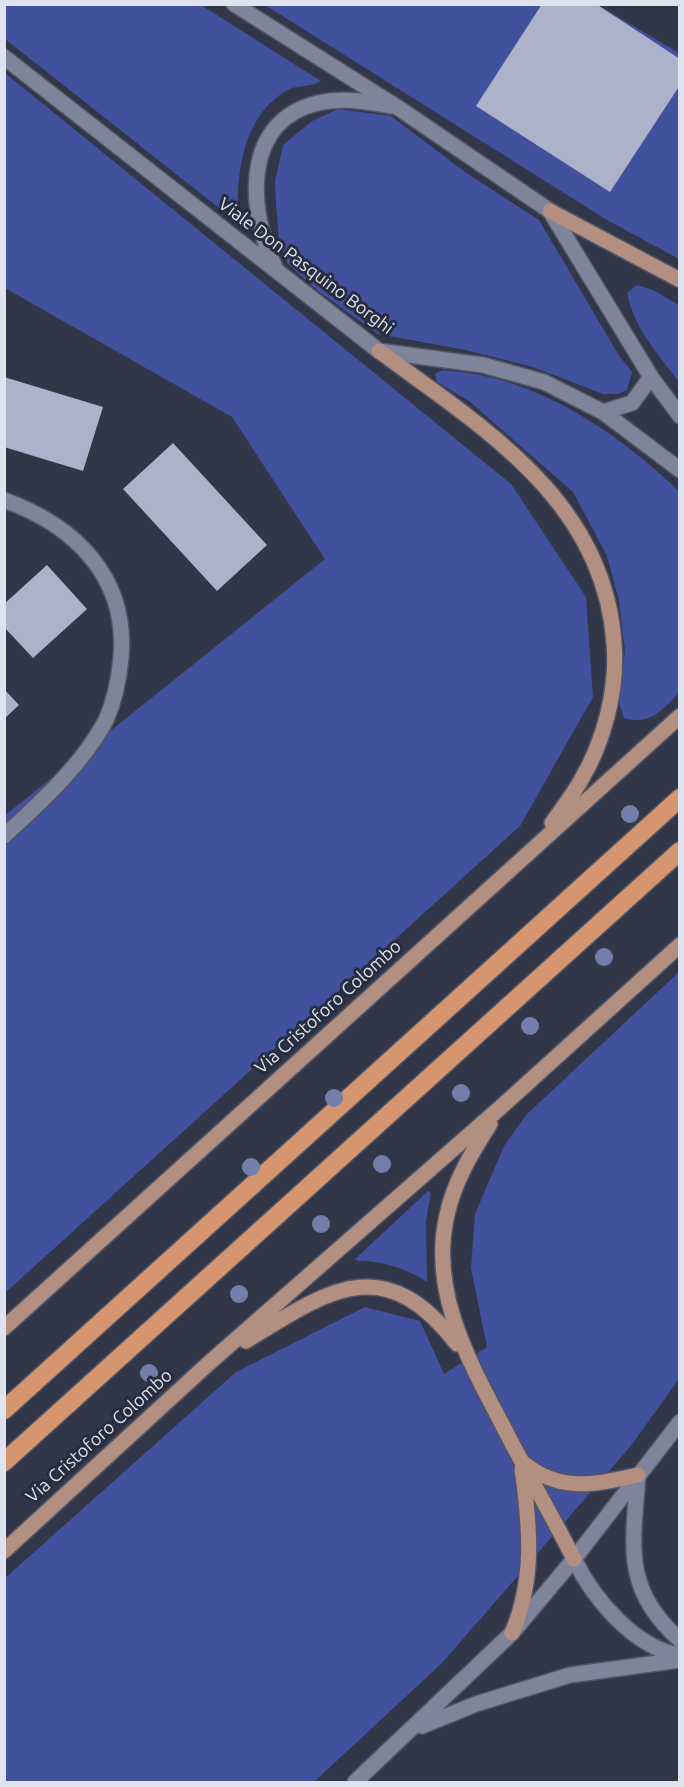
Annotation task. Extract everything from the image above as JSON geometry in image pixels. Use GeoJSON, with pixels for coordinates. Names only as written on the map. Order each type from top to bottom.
{"type":"FeatureCollection","features":[{"type":"Feature","properties":{"kind":"highway"},"geometry":{"type":"LineString","coordinates":[[4,1410],[680,798]]}},
{"type":"Feature","properties":{"kind":"highway"},"geometry":{"type":"LineString","coordinates":[[4,1462],[680,851]]}},
{"type":"Feature","properties":{"kind":"main road"},"geometry":{"type":"LineString","coordinates":[[550,211],[680,280]]}},
{"type":"Feature","properties":{"kind":"main road"},"geometry":{"type":"LineString","coordinates":[[379,351],[482,428],[540,482],[576,525],[603,578],[612,620],[615,650],[609,704],[580,781],[540,842]]}},
{"type":"Feature","properties":{"kind":"main road","name":"Via Cristoforo Colombo"},"geometry":{"type":"LineString","coordinates":[[4,1328],[680,716]]}},
{"type":"Feature","properties":{"kind":"main road","name":"Via Cristoforo Colombo"},"geometry":{"type":"LineString","coordinates":[[4,1551],[209,1363],[501,1107],[680,945]]}},
{"type":"Feature","properties":{"kind":"main road"},"geometry":{"type":"LineString","coordinates":[[465,1353],[444,1274],[447,1216],[463,1171],[501,1107]]}},
{"type":"Feature","properties":{"kind":"main road"},"geometry":{"type":"LineString","coordinates":[[209,1363],[318,1298],[349,1288],[362,1287],[396,1292],[421,1305],[442,1324],[465,1353],[574,1559]]}},
{"type":"Feature","properties":{"kind":"main road"},"geometry":{"type":"LineString","coordinates":[[520,1460],[537,1474],[567,1485],[593,1484],[638,1475]]}},
{"type":"Feature","properties":{"kind":"main road"},"geometry":{"type":"LineString","coordinates":[[512,1633],[525,1599],[529,1558],[528,1516],[520,1460]]}},
{"type":"Feature","properties":{"kind":"street"},"geometry":{"type":"LineString","coordinates":[[234,4],[397,107],[550,211],[651,377],[680,416]]}},
{"type":"Feature","properties":{"kind":"street","name":"Viale Don Pasquino Borghi"},"geometry":{"type":"LineString","coordinates":[[4,57],[379,351],[483,365],[556,387],[603,412],[680,470]]}},
{"type":"Feature","properties":{"kind":"street"},"geometry":{"type":"LineString","coordinates":[[278,272],[262,240],[256,200],[258,164],[272,133],[298,110],[319,103],[350,100],[397,107]]}},
{"type":"Feature","properties":{"kind":"street"},"geometry":{"type":"LineString","coordinates":[[603,412],[632,403],[640,396],[651,377]]}},
{"type":"Feature","properties":{"kind":"street"},"geometry":{"type":"LineString","coordinates":[[4,500],[54,524],[88,553],[104,574],[117,602],[122,638],[116,691],[98,734],[55,785],[4,836]]}},
{"type":"Feature","properties":{"kind":"street"},"geometry":{"type":"LineString","coordinates":[[355,1782],[413,1730],[512,1633],[574,1559],[680,1422]]}},
{"type":"Feature","properties":{"kind":"street"},"geometry":{"type":"LineString","coordinates":[[638,1475],[634,1544],[638,1582],[647,1603],[657,1618],[680,1640]]}},
{"type":"Feature","properties":{"kind":"street"},"geometry":{"type":"LineString","coordinates":[[574,1559],[589,1585],[631,1630],[655,1648],[680,1654]]}},
{"type":"Feature","properties":{"kind":"street"},"geometry":{"type":"LineString","coordinates":[[413,1730],[476,1704],[556,1678],[622,1665],[680,1660]]}},
{"type":"Feature","properties":{"kind":"shaded area"},"geometry":{"type":"Polygon","coordinates":[[[4,5],[201,5],[321,81],[286,91],[271,102],[260,116],[251,132],[241,167],[238,186],[238,223],[5,39],[4,5]]]}},
{"type":"Feature","properties":{"kind":"shaded area"},"geometry":{"type":"Polygon","coordinates":[[[265,5],[598,5],[679,53],[679,259],[607,220],[265,5]]]}},
{"type":"Feature","properties":{"kind":"shaded area"},"geometry":{"type":"Polygon","coordinates":[[[5,73],[511,484],[586,597],[593,697],[520,826],[5,1293],[4,816],[325,559],[232,417],[5,288],[5,73]]]}},
{"type":"Feature","properties":{"kind":"shaded area"},"geometry":{"type":"Polygon","coordinates":[[[338,109],[391,116],[465,172],[539,220],[618,354],[632,372],[627,390],[618,394],[603,394],[533,367],[466,350],[378,334],[318,291],[287,263],[279,241],[275,182],[283,145],[312,121],[338,109]]]}},
{"type":"Feature","properties":{"kind":"shaded area"},"geometry":{"type":"Polygon","coordinates":[[[637,285],[653,290],[679,305],[679,382],[635,318],[627,293],[637,285]]]}},
{"type":"Feature","properties":{"kind":"shaded area"},"geometry":{"type":"Polygon","coordinates":[[[443,370],[483,376],[516,385],[567,407],[615,437],[679,491],[679,693],[655,715],[641,720],[624,718],[618,700],[625,651],[619,601],[607,556],[573,492],[469,401],[437,382],[435,374],[443,370]]]}},
{"type":"Feature","properties":{"kind":"shaded area"},"geometry":{"type":"Polygon","coordinates":[[[679,972],[679,1379],[630,1447],[442,1663],[314,1782],[5,1782],[4,1579],[236,1372],[365,1307],[420,1321],[444,1374],[487,1347],[471,1268],[475,1214],[504,1146],[526,1115],[679,972]]]}},
{"type":"Feature","properties":{"kind":"shaded area"},"geometry":{"type":"Polygon","coordinates":[[[428,1191],[431,1193],[426,1221],[427,1282],[394,1266],[355,1259],[428,1191]]]}},
{"type":"Feature","properties":{"kind":"building"},"geometry":{"type":"Polygon","coordinates":[[[542,4],[596,4],[680,59],[680,85],[610,192],[476,106],[542,4]]]}},
{"type":"Feature","properties":{"kind":"building"},"geometry":{"type":"Polygon","coordinates":[[[4,377],[103,407],[83,471],[4,447],[4,377]]]}},
{"type":"Feature","properties":{"kind":"building"},"geometry":{"type":"Polygon","coordinates":[[[173,443],[267,545],[217,591],[123,489],[173,443]]]}},
{"type":"Feature","properties":{"kind":"building"},"geometry":{"type":"Polygon","coordinates":[[[47,565],[87,609],[33,658],[4,627],[4,604],[47,565]]]}},
{"type":"Feature","properties":{"kind":"building"},"geometry":{"type":"Polygon","coordinates":[[[4,689],[19,705],[4,719],[4,689]]]}}]}
